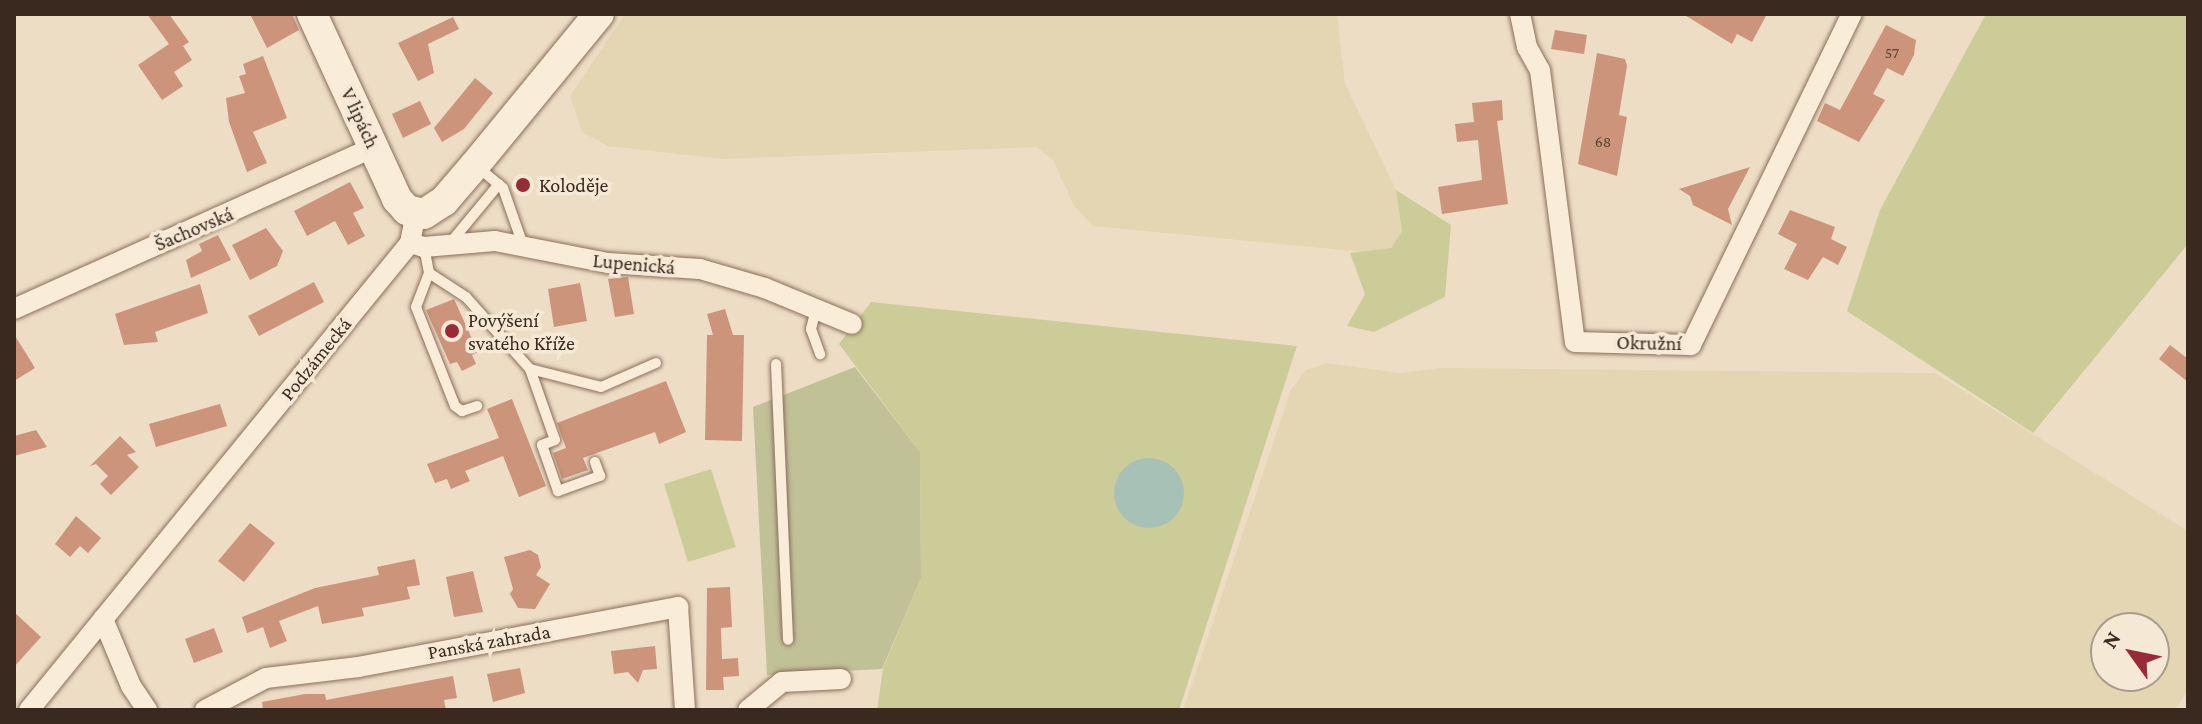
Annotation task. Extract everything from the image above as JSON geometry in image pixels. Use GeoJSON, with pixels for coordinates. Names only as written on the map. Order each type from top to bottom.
{"type":"FeatureCollection","features":[{"type":"Feature","properties":{"kind":"street","name":"V lipách"},"geometry":{"type":"LineString","coordinates":[[312,14],[397,199],[416,213]]}},
{"type":"Feature","properties":{"kind":"street"},"geometry":{"type":"LineString","coordinates":[[416,213],[435,208],[475,165],[599,14]]}},
{"type":"Feature","properties":{"kind":"street","name":"Okružní"},"geometry":{"type":"LineString","coordinates":[[1520,14],[1527,47],[1540,70],[1563,279],[1575,342],[1691,345],[1852,14]]}},
{"type":"Feature","properties":{"kind":"street","name":"Šachovská"},"geometry":{"type":"LineString","coordinates":[[14,309],[374,147]]}},
{"type":"Feature","properties":{"kind":"street","name":"Podzámecká"},"geometry":{"type":"LineString","coordinates":[[29,710],[417,245],[416,213]]}},
{"type":"Feature","properties":{"kind":"street","name":"Lupenická"},"geometry":{"type":"LineString","coordinates":[[417,245],[447,247],[495,241],[525,251],[700,269],[852,324]]}},
{"type":"Feature","properties":{"kind":"street","name":"Panská zahrada"},"geometry":{"type":"LineString","coordinates":[[205,710],[266,678],[358,667],[678,607],[685,710]]}},
{"type":"Feature","properties":{"kind":"street"},"geometry":{"type":"LineString","coordinates":[[103,619],[131,686],[147,710]]}},
{"type":"Feature","properties":{"kind":"street"},"geometry":{"type":"LineString","coordinates":[[748,710],[782,682],[841,679]]}},
{"type":"Feature","properties":{"kind":"lane"},"geometry":{"type":"LineString","coordinates":[[475,165],[499,184],[525,251]]}},
{"type":"Feature","properties":{"kind":"lane"},"geometry":{"type":"LineString","coordinates":[[447,247],[499,184]]}},
{"type":"Feature","properties":{"kind":"lane"},"geometry":{"type":"LineString","coordinates":[[417,245],[429,273],[466,297],[530,369],[555,440],[542,445],[558,491],[600,476],[595,462]]}},
{"type":"Feature","properties":{"kind":"lane"},"geometry":{"type":"LineString","coordinates":[[429,273],[416,307],[455,406],[462,411],[477,406]]}},
{"type":"Feature","properties":{"kind":"lane"},"geometry":{"type":"LineString","coordinates":[[816,309],[811,329],[820,354]]}},
{"type":"Feature","properties":{"kind":"lane"},"geometry":{"type":"LineString","coordinates":[[530,369],[601,387],[656,363]]}},
{"type":"Feature","properties":{"kind":"lane"},"geometry":{"type":"LineString","coordinates":[[776,364],[788,640]]}},
{"type":"Feature","properties":{"kind":"shaded area"},"geometry":{"type":"Polygon","coordinates":[[[625,14],[1337,14],[1345,84],[1396,190],[1402,231],[1391,248],[1375,253],[1093,226],[1074,206],[1053,160],[1036,147],[723,159],[608,146],[582,132],[570,96],[625,14]]]}},
{"type":"Feature","properties":{"kind":"shaded area"},"geometry":{"type":"Polygon","coordinates":[[[1326,363],[1400,373],[1441,368],[1935,373],[2188,531],[2188,691],[2174,710],[1183,710],[1291,390],[1306,370],[1326,363]]]}},
{"type":"Feature","properties":{"kind":"shaded area"},"geometry":{"type":"Polygon","coordinates":[[[1156,458],[1178,473],[1184,493],[1182,507],[1174,518],[1163,526],[1142,528],[1124,518],[1116,507],[1114,486],[1124,468],[1135,460],[1156,458]]]}},
{"type":"Feature","properties":{"kind":"green space"},"geometry":{"type":"Polygon","coordinates":[[[1986,14],[2188,14],[2188,244],[2033,433],[1847,311],[1880,210],[1986,14]]]}},
{"type":"Feature","properties":{"kind":"green space"},"geometry":{"type":"Polygon","coordinates":[[[1396,190],[1451,225],[1445,297],[1374,332],[1347,326],[1365,294],[1350,253],[1391,248],[1402,231],[1396,190]]]}},
{"type":"Feature","properties":{"kind":"green space"},"geometry":{"type":"Polygon","coordinates":[[[871,302],[1297,346],[1179,710],[877,710],[883,668],[921,578],[920,452],[839,344],[871,302]]]}},
{"type":"Feature","properties":{"kind":"green space"},"geometry":{"type":"Polygon","coordinates":[[[855,367],[920,452],[921,578],[882,669],[767,675],[753,407],[855,367]]]}},
{"type":"Feature","properties":{"kind":"green space"},"geometry":{"type":"Polygon","coordinates":[[[711,469],[736,547],[688,562],[664,484],[711,469]]]}},
{"type":"Feature","properties":{"kind":"building"},"geometry":{"type":"Polygon","coordinates":[[[147,14],[169,14],[189,42],[183,46],[192,60],[174,72],[183,86],[162,100],[138,65],[169,44],[147,14]]]}},
{"type":"Feature","properties":{"kind":"building"},"geometry":{"type":"Polygon","coordinates":[[[250,14],[292,14],[299,30],[267,48],[250,14]]]}},
{"type":"Feature","properties":{"kind":"building"},"geometry":{"type":"Polygon","coordinates":[[[1683,14],[1767,14],[1752,42],[1737,34],[1732,44],[1683,14]]]}},
{"type":"Feature","properties":{"kind":"building"},"geometry":{"type":"Polygon","coordinates":[[[453,17],[459,29],[428,44],[434,73],[418,81],[398,43],[453,17]]]}},
{"type":"Feature","properties":{"kind":"building"},"geometry":{"type":"Polygon","coordinates":[[[1886,25],[1916,40],[1914,55],[1903,76],[1887,68],[1873,94],[1885,100],[1859,142],[1817,121],[1825,103],[1840,110],[1886,25]]]}},
{"type":"Feature","properties":{"kind":"building"},"geometry":{"type":"Polygon","coordinates":[[[1555,30],[1587,35],[1584,54],[1551,49],[1555,30]]]}},
{"type":"Feature","properties":{"kind":"building"},"geometry":{"type":"Polygon","coordinates":[[[1597,53],[1625,59],[1627,66],[1619,115],[1627,117],[1617,176],[1578,164],[1597,53]]]}},
{"type":"Feature","properties":{"kind":"building"},"geometry":{"type":"Polygon","coordinates":[[[263,56],[287,118],[253,132],[267,163],[247,172],[229,122],[226,98],[245,93],[239,76],[246,74],[243,64],[263,56]]]}},
{"type":"Feature","properties":{"kind":"building"},"geometry":{"type":"Polygon","coordinates":[[[475,78],[493,93],[464,129],[442,142],[434,128],[475,78]]]}},
{"type":"Feature","properties":{"kind":"building"},"geometry":{"type":"Polygon","coordinates":[[[1502,100],[1503,120],[1497,121],[1508,204],[1442,214],[1438,187],[1482,180],[1478,140],[1457,142],[1455,124],[1474,122],[1472,103],[1502,100]]]}},
{"type":"Feature","properties":{"kind":"building"},"geometry":{"type":"Polygon","coordinates":[[[420,101],[431,124],[403,138],[392,114],[420,101]]]}},
{"type":"Feature","properties":{"kind":"building"},"geometry":{"type":"Polygon","coordinates":[[[1750,167],[1728,209],[1732,225],[1693,205],[1690,196],[1679,189],[1750,167]]]}},
{"type":"Feature","properties":{"kind":"building"},"geometry":{"type":"Polygon","coordinates":[[[350,182],[364,208],[353,213],[365,236],[348,245],[335,221],[307,236],[294,211],[350,182]]]}},
{"type":"Feature","properties":{"kind":"building"},"geometry":{"type":"Polygon","coordinates":[[[1790,210],[1835,227],[1831,239],[1847,247],[1838,265],[1823,257],[1808,280],[1784,269],[1797,244],[1778,234],[1790,210]]]}},
{"type":"Feature","properties":{"kind":"building"},"geometry":{"type":"Polygon","coordinates":[[[266,228],[283,251],[277,266],[250,280],[232,245],[266,228]]]}},
{"type":"Feature","properties":{"kind":"building"},"geometry":{"type":"Polygon","coordinates":[[[218,235],[231,260],[191,278],[186,260],[202,251],[199,244],[218,235]]]}},
{"type":"Feature","properties":{"kind":"building"},"geometry":{"type":"Polygon","coordinates":[[[628,277],[634,314],[615,317],[608,279],[628,277]]]}},
{"type":"Feature","properties":{"kind":"building"},"geometry":{"type":"Polygon","coordinates":[[[314,282],[324,302],[259,336],[248,316],[314,282]]]}},
{"type":"Feature","properties":{"kind":"building"},"geometry":{"type":"Polygon","coordinates":[[[580,283],[587,321],[554,327],[548,289],[580,283]]]}},
{"type":"Feature","properties":{"kind":"building"},"geometry":{"type":"Polygon","coordinates":[[[200,284],[208,313],[155,332],[158,342],[124,345],[115,314],[200,284]]]}},
{"type":"Feature","properties":{"kind":"building","name":"Povýšení svatého Kříže"},"geometry":{"type":"Polygon","coordinates":[[[454,299],[478,352],[472,355],[476,364],[462,371],[457,362],[450,364],[426,310],[454,299]]]}},
{"type":"Feature","properties":{"kind":"building"},"geometry":{"type":"Polygon","coordinates":[[[725,309],[733,335],[744,335],[742,441],[705,440],[707,335],[713,335],[707,314],[725,309]]]}},
{"type":"Feature","properties":{"kind":"building"},"geometry":{"type":"Polygon","coordinates":[[[14,334],[35,368],[14,381],[14,334]]]}},
{"type":"Feature","properties":{"kind":"building"},"geometry":{"type":"Polygon","coordinates":[[[2170,345],[2188,359],[2188,382],[2159,359],[2170,345]]]}},
{"type":"Feature","properties":{"kind":"building"},"geometry":{"type":"Polygon","coordinates":[[[666,381],[686,432],[659,444],[655,432],[583,458],[588,470],[562,479],[553,453],[566,448],[557,423],[666,381]]]}},
{"type":"Feature","properties":{"kind":"building"},"geometry":{"type":"Polygon","coordinates":[[[512,399],[546,486],[519,497],[503,456],[465,471],[470,481],[451,489],[447,479],[435,483],[427,464],[499,438],[487,409],[512,399]]]}},
{"type":"Feature","properties":{"kind":"building"},"geometry":{"type":"Polygon","coordinates":[[[220,404],[227,426],[156,447],[149,424],[220,404]]]}},
{"type":"Feature","properties":{"kind":"building"},"geometry":{"type":"Polygon","coordinates":[[[36,430],[47,447],[14,456],[14,436],[36,430]]]}},
{"type":"Feature","properties":{"kind":"building"},"geometry":{"type":"Polygon","coordinates":[[[120,436],[136,452],[127,455],[139,467],[111,495],[100,484],[108,476],[96,464],[90,466],[120,436]]]}},
{"type":"Feature","properties":{"kind":"building"},"geometry":{"type":"Polygon","coordinates":[[[76,516],[101,538],[88,553],[80,546],[70,557],[55,544],[76,516]]]}},
{"type":"Feature","properties":{"kind":"building"},"geometry":{"type":"Polygon","coordinates":[[[250,523],[275,543],[244,582],[218,561],[250,523]]]}},
{"type":"Feature","properties":{"kind":"building"},"geometry":{"type":"Polygon","coordinates":[[[530,550],[538,555],[541,567],[536,575],[550,584],[535,609],[518,608],[510,594],[513,589],[504,557],[530,550]]]}},
{"type":"Feature","properties":{"kind":"building"},"geometry":{"type":"Polygon","coordinates":[[[415,559],[420,585],[407,587],[410,599],[362,608],[364,616],[322,624],[318,606],[279,621],[287,641],[270,648],[263,627],[247,633],[242,617],[315,588],[379,575],[377,567],[415,559]]]}},
{"type":"Feature","properties":{"kind":"building"},"geometry":{"type":"Polygon","coordinates":[[[473,571],[483,612],[454,617],[446,577],[473,571]]]}},
{"type":"Feature","properties":{"kind":"building"},"geometry":{"type":"Polygon","coordinates":[[[730,587],[732,627],[721,628],[722,659],[738,658],[739,676],[723,677],[724,690],[706,690],[707,588],[730,587]]]}},
{"type":"Feature","properties":{"kind":"building"},"geometry":{"type":"Polygon","coordinates":[[[14,612],[41,637],[14,667],[14,612]]]}},
{"type":"Feature","properties":{"kind":"building"},"geometry":{"type":"Polygon","coordinates":[[[214,628],[223,652],[194,663],[185,639],[214,628]]]}},
{"type":"Feature","properties":{"kind":"building"},"geometry":{"type":"Polygon","coordinates":[[[655,646],[657,669],[643,670],[638,683],[628,672],[614,674],[611,651],[655,646]]]}},
{"type":"Feature","properties":{"kind":"building"},"geometry":{"type":"Polygon","coordinates":[[[520,668],[525,693],[493,702],[487,674],[520,668]]]}},
{"type":"Feature","properties":{"kind":"building"},"geometry":{"type":"Polygon","coordinates":[[[453,676],[457,698],[444,700],[446,710],[263,710],[262,702],[305,694],[325,694],[326,700],[453,676]]]}},
{"type":"Feature","properties":{"kind":"place","name":"Koloděje"},"geometry":{"type":"Point","coordinates":[523,185]}},
{"type":"Feature","properties":{"kind":"place","name":"Povýšení svatého Kříže"},"geometry":{"type":"Point","coordinates":[452,331]}}]}
